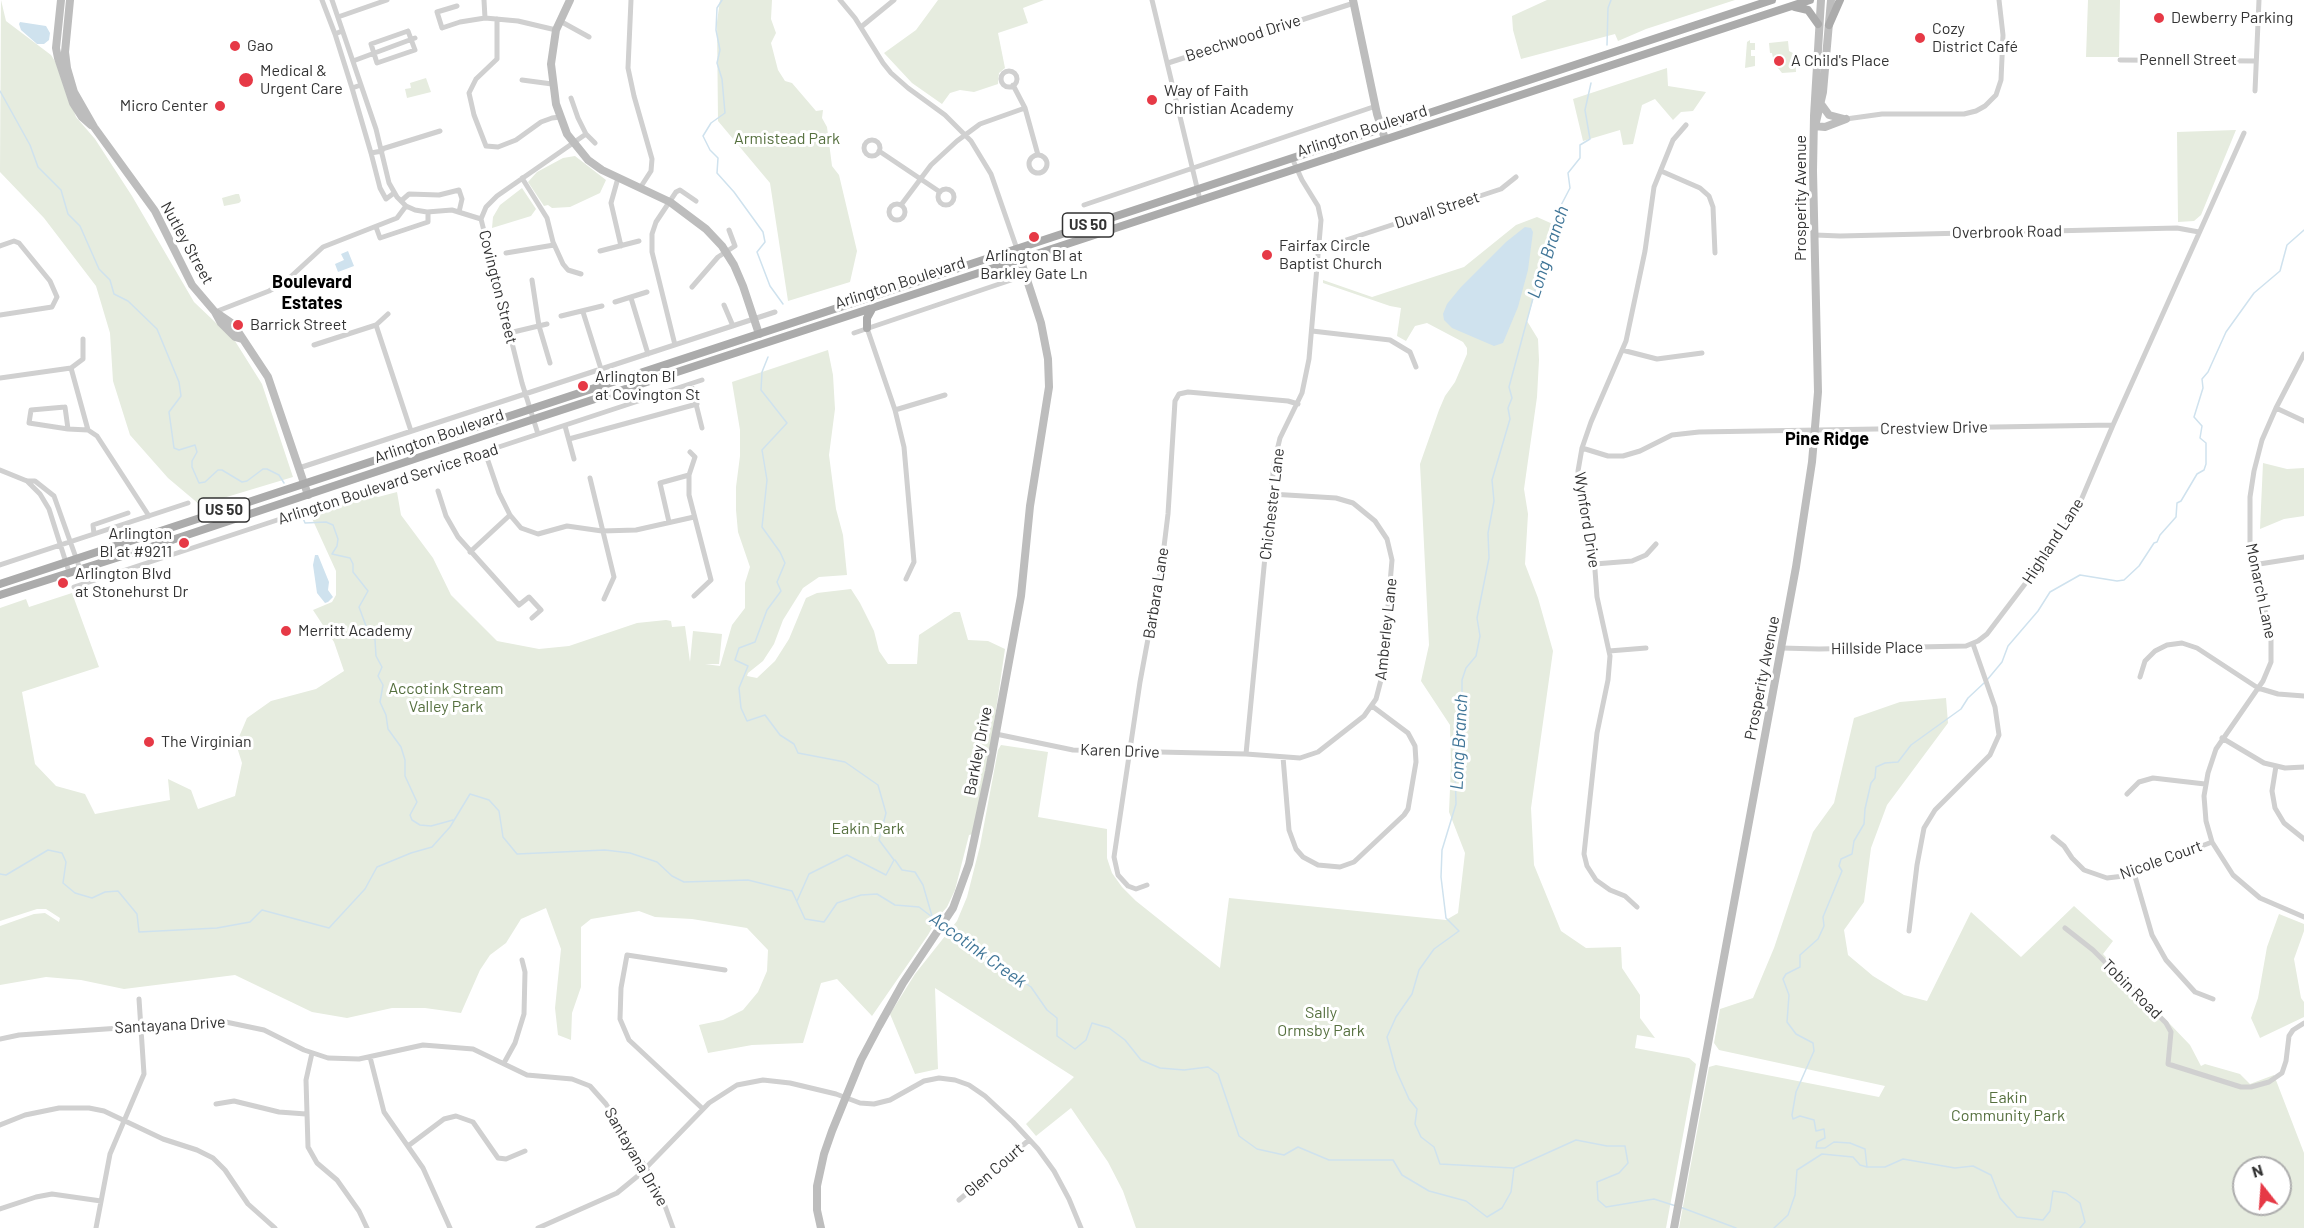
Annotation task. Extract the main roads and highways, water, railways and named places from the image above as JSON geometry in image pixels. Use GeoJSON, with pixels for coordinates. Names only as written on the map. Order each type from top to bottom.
{"type":"FeatureCollection","features":[{"type":"Feature","properties":{"kind":"main road","name":"Nutley Street"},"geometry":{"type":"LineString","coordinates":[[61,0],[56,48],[61,69],[73,103],[82,117],[94,128]]}},
{"type":"Feature","properties":{"kind":"main road","name":"Nutley Street"},"geometry":{"type":"LineString","coordinates":[[70,0],[65,43],[67,68],[74,92],[94,128],[155,211],[192,285],[215,312],[233,324],[261,365],[271,384],[308,495]]}},
{"type":"Feature","properties":{"kind":"main road"},"geometry":{"type":"LineString","coordinates":[[570,0],[556,30],[551,64],[552,84],[560,117],[574,143],[595,166],[670,202],[699,223],[725,253],[743,286],[759,334]]}},
{"type":"Feature","properties":{"kind":"main road","name":"Arlington Boulevard"},"geometry":{"type":"LineString","coordinates":[[0,584],[1772,0]]}},
{"type":"Feature","properties":{"kind":"main road","name":"Arlington Boulevard"},"geometry":{"type":"LineString","coordinates":[[0,595],[1810,0]]}},
{"type":"Feature","properties":{"kind":"main road","name":"Prosperity Avenue"},"geometry":{"type":"LineString","coordinates":[[1675,1224],[1806,509],[1816,430],[1818,384],[1813,171],[1818,24],[1821,0]]}},
{"type":"Feature","properties":{"kind":"main road","name":"Prosperity Avenue"},"geometry":{"type":"LineString","coordinates":[[1814,126],[1821,104],[1831,0]]}},
{"type":"Feature","properties":{"kind":"main road"},"geometry":{"type":"LineString","coordinates":[[1829,25],[1840,0]]}},
{"type":"Feature","properties":{"kind":"main road"},"geometry":{"type":"LineString","coordinates":[[1354,1],[1385,139]]}},
{"type":"Feature","properties":{"kind":"main road"},"geometry":{"type":"LineString","coordinates":[[1782,9],[1799,7],[1806,9],[1814,15],[1818,24]]}},
{"type":"Feature","properties":{"kind":"main road"},"geometry":{"type":"LineString","coordinates":[[1814,126],[1831,125],[1846,119],[1829,115],[1821,104]]}},
{"type":"Feature","properties":{"kind":"main road","name":"Barkley Drive"},"geometry":{"type":"LineString","coordinates":[[821,1228],[816,1202],[819,1171],[845,1098],[879,1026],[903,983],[949,914],[964,879],[996,734],[1021,596],[1030,506],[1049,387],[1046,344],[1017,249]]}},
{"type":"Feature","properties":{"kind":"main road"},"geometry":{"type":"LineString","coordinates":[[867,328],[867,318],[872,309]]}},
{"type":"Feature","properties":{"kind":"water"},"geometry":{"type":"Polygon","coordinates":[[[20,22],[46,26],[50,33],[49,40],[44,44],[37,44],[21,30],[20,22]]]}},
{"type":"Feature","properties":{"kind":"water"},"geometry":{"type":"Polygon","coordinates":[[[1525,227],[1531,228],[1533,232],[1528,270],[1518,307],[1503,343],[1494,346],[1452,328],[1444,320],[1443,314],[1447,304],[1506,242],[1525,227]]]}},
{"type":"Feature","properties":{"kind":"water"},"geometry":{"type":"Polygon","coordinates":[[[348,251],[354,266],[338,272],[335,264],[344,260],[341,254],[348,251]]]}},
{"type":"Feature","properties":{"kind":"water"},"geometry":{"type":"Polygon","coordinates":[[[315,555],[318,555],[329,582],[328,590],[333,597],[325,603],[317,593],[313,565],[315,555]]]}},
{"type":"Feature","properties":{"kind":"waterway"},"geometry":{"type":"LineString","coordinates":[[722,0],[717,8],[716,30],[720,50],[717,63],[722,79],[725,113],[711,123],[703,136],[710,150],[718,158],[717,173],[763,232],[765,242],[757,252],[770,286],[783,304]]}},
{"type":"Feature","properties":{"kind":"waterway"},"geometry":{"type":"LineString","coordinates":[[1607,45],[1608,8],[1611,0]]}},
{"type":"Feature","properties":{"kind":"waterway","name":"Long Branch"},"geometry":{"type":"LineString","coordinates":[[1513,1168],[1440,1164],[1434,1147],[1421,1137],[1415,1124],[1417,1109],[1409,1099],[1396,1070],[1387,1037],[1396,1017],[1412,994],[1419,970],[1434,949],[1459,931],[1446,918],[1441,877],[1442,850],[1456,804],[1455,766],[1462,680],[1466,668],[1476,656],[1480,636],[1477,618],[1489,558],[1488,533],[1494,501],[1492,480],[1510,419],[1508,408],[1512,398],[1509,387],[1557,213],[1570,188],[1568,173],[1580,158],[1580,145],[1590,139],[1585,110],[1591,83]]}},
{"type":"Feature","properties":{"kind":"waterway"},"geometry":{"type":"LineString","coordinates":[[0,91],[30,145],[38,167],[61,190],[68,214],[80,226],[99,269],[110,280],[114,294],[128,301],[157,329],[179,382],[181,396],[169,412],[174,448],[179,450],[195,445],[197,452],[192,461],[192,467],[199,483],[205,482],[218,470],[242,482],[263,469],[279,475],[284,483]]}},
{"type":"Feature","properties":{"kind":"waterway"},"geometry":{"type":"LineString","coordinates":[[1987,680],[2002,662],[2008,646],[2038,611],[2050,592],[2080,575],[2124,580],[2139,566],[2160,535],[2176,517],[2177,503],[2181,501],[2197,474],[2204,470],[2206,464],[2206,443],[2200,438],[2202,426],[2194,417],[2203,388],[2202,379],[2208,372],[2226,332],[2254,293],[2280,271],[2287,245],[2304,230]]}},
{"type":"Feature","properties":{"kind":"waterway"},"geometry":{"type":"LineString","coordinates":[[768,357],[762,372],[761,390],[787,423],[762,450],[767,480],[762,527],[785,563],[777,582],[781,591],[767,610],[755,642],[739,648],[735,660],[748,666],[739,688],[741,708],[747,721],[765,715],[780,735],[794,744],[798,753],[845,762],[878,785],[886,813],[879,840],[894,860],[886,875],[847,855],[809,874],[797,901]]}},
{"type":"Feature","properties":{"kind":"waterway"},"geometry":{"type":"LineString","coordinates":[[303,518],[305,523],[326,522],[333,525],[338,539],[332,554],[350,558],[353,572],[368,591],[359,607],[366,626],[375,640],[376,656],[382,667],[378,676],[383,685],[380,702],[386,715],[388,729],[401,747],[405,760],[405,776],[417,802],[410,815],[412,820],[420,825],[431,826],[453,820]]}},
{"type":"Feature","properties":{"kind":"waterway"},"geometry":{"type":"LineString","coordinates":[[1867,1167],[1865,1149],[1850,1143],[1834,1142],[1825,1148],[1816,1148],[1817,1142],[1825,1138],[1824,1129],[1816,1131],[1814,1120],[1800,1116],[1793,1119],[1796,1092],[1814,1051],[1813,1043],[1796,1034],[1787,1022],[1789,995],[1783,979],[1786,974],[1800,967],[1800,955],[1818,939],[1824,926],[1823,917],[1842,871],[1839,866],[1841,859],[1852,854],[1854,841],[1864,824],[1865,809],[1871,783],[1875,778],[1876,767],[1885,763],[1898,762],[1911,745],[1961,709],[1968,698],[1984,683]]}},
{"type":"Feature","properties":{"kind":"waterway","name":"Accotink Creek"},"geometry":{"type":"LineString","coordinates":[[0,874],[6,875],[48,850],[62,853],[66,862],[63,883],[75,893],[92,898],[105,892],[118,891],[137,914],[139,932],[217,928],[250,922],[262,910],[329,928],[365,889],[377,867],[432,847],[450,827],[470,794],[489,800],[499,811],[503,837],[517,854],[605,850],[630,853],[657,862],[672,876],[684,882],[748,880],[792,891],[805,919],[824,922],[837,903],[861,895],[877,894],[895,905],[919,907],[940,923]]}},
{"type":"Feature","properties":{"kind":"waterway"},"geometry":{"type":"LineString","coordinates":[[895,860],[902,870],[915,872],[923,885],[932,916]]}},
{"type":"Feature","properties":{"kind":"waterway","name":"Accotink Creek"},"geometry":{"type":"LineString","coordinates":[[943,926],[1031,987],[1047,1010],[1057,1018],[1057,1036],[1075,1049],[1086,1040],[1092,1023],[1109,1028],[1125,1040],[1141,1060],[1160,1068],[1184,1070],[1208,1067],[1218,1074],[1239,1136],[1257,1149],[1284,1155],[1298,1147],[1329,1160],[1393,1160],[1402,1175],[1429,1191],[1466,1201],[1487,1217],[1502,1208],[1511,1192],[1514,1168],[1576,1140],[1607,1146],[1625,1146],[1628,1163],[1619,1173],[1597,1182],[1598,1200],[1606,1207],[1654,1199],[1676,1206]]}},
{"type":"Feature","properties":{"kind":"waterway","name":"Accotink Creek"},"geometry":{"type":"LineString","coordinates":[[1774,1228],[1788,1215],[1795,1195],[1797,1170],[1822,1154],[1853,1157],[1860,1165],[1867,1167],[1885,1167],[1903,1159],[1955,1168],[1973,1166],[1991,1175],[2000,1198],[2017,1217],[2043,1220],[2050,1211],[2053,1191],[2066,1193],[2080,1203],[2085,1222],[2080,1228]]}},
{"type":"Feature","properties":{"kind":"waterway","name":"Accotink Creek"},"geometry":{"type":"LineString","coordinates":[[1680,1207],[1736,1228]]}},
{"type":"Feature","properties":{"kind":"place","name":"Dewberry Parking"},"geometry":{"type":"Point","coordinates":[2159,18]}},
{"type":"Feature","properties":{"kind":"place","name":"Cozy District Café"},"geometry":{"type":"Point","coordinates":[1920,38]}},
{"type":"Feature","properties":{"kind":"place","name":"Gao"},"geometry":{"type":"Point","coordinates":[235,46]}},
{"type":"Feature","properties":{"kind":"place","name":"A Child's Place"},"geometry":{"type":"Point","coordinates":[1779,61]}},
{"type":"Feature","properties":{"kind":"place","name":"Medical & Urgent Care"},"geometry":{"type":"Point","coordinates":[246,80]}},
{"type":"Feature","properties":{"kind":"place","name":"Way of Faith Christian Academy"},"geometry":{"type":"Point","coordinates":[1152,100]}},
{"type":"Feature","properties":{"kind":"place","name":"Micro Center"},"geometry":{"type":"Point","coordinates":[220,106]}},
{"type":"Feature","properties":{"kind":"place","name":"Arlington Bl at Barkley Gate Ln"},"geometry":{"type":"Point","coordinates":[1034,237]}},
{"type":"Feature","properties":{"kind":"place","name":"Fairfax Circle Baptist Church"},"geometry":{"type":"Point","coordinates":[1267,255]}},
{"type":"Feature","properties":{"kind":"place","name":"Barrick Street"},"geometry":{"type":"Point","coordinates":[238,325]}},
{"type":"Feature","properties":{"kind":"place","name":"Arlington Bl at Covington St"},"geometry":{"type":"Point","coordinates":[583,386]}},
{"type":"Feature","properties":{"kind":"place","name":"Arlington Bl at #9211"},"geometry":{"type":"Point","coordinates":[184,543]}},
{"type":"Feature","properties":{"kind":"place","name":"Arlington Blvd at Stonehurst Dr"},"geometry":{"type":"Point","coordinates":[63,583]}},
{"type":"Feature","properties":{"kind":"place","name":"Merritt Academy"},"geometry":{"type":"Point","coordinates":[286,631]}},
{"type":"Feature","properties":{"kind":"place","name":"The Virginian"},"geometry":{"type":"Point","coordinates":[149,742]}},
{"type":"Feature","properties":{"kind":"district","name":"Boulevard Estates"},"geometry":{"type":"Point","coordinates":[312,292]}},
{"type":"Feature","properties":{"kind":"district","name":"Pine Ridge"},"geometry":{"type":"Point","coordinates":[1827,439]}},
{"type":"Feature","properties":{"kind":"park label","name":"Armistead Park"},"geometry":{"type":"Point","coordinates":[787,139]}},
{"type":"Feature","properties":{"kind":"park label","name":"Accotink Stream Valley Park"},"geometry":{"type":"Point","coordinates":[446,698]}},
{"type":"Feature","properties":{"kind":"park label","name":"Eakin Park"},"geometry":{"type":"Point","coordinates":[868,829]}},
{"type":"Feature","properties":{"kind":"park label","name":"Sally Ormsby Park"},"geometry":{"type":"Point","coordinates":[1321,1022]}},
{"type":"Feature","properties":{"kind":"park label","name":"Eakin Community Park"},"geometry":{"type":"Point","coordinates":[2008,1107]}}]}
